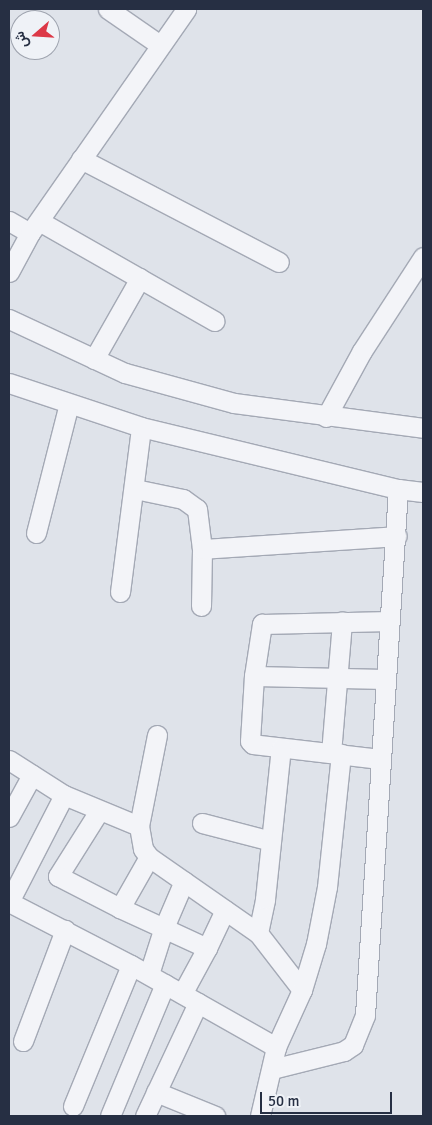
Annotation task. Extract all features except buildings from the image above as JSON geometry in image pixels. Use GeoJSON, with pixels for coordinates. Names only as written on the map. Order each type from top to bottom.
{"type":"FeatureCollection","features":[{"type":"Feature","properties":{"kind":"street"},"geometry":{"type":"LineString","coordinates":[[108,9],[160,45]]}},
{"type":"Feature","properties":{"kind":"street"},"geometry":{"type":"LineString","coordinates":[[9,272],[35,227],[80,159],[186,9]]}},
{"type":"Feature","properties":{"kind":"street"},"geometry":{"type":"LineString","coordinates":[[80,159],[279,262]]}},
{"type":"Feature","properties":{"kind":"street"},"geometry":{"type":"LineString","coordinates":[[9,221],[35,227],[140,278],[214,321]]}},
{"type":"Feature","properties":{"kind":"street"},"geometry":{"type":"LineString","coordinates":[[326,416],[362,351],[423,257]]}},
{"type":"Feature","properties":{"kind":"street"},"geometry":{"type":"LineString","coordinates":[[94,358],[140,278]]}},
{"type":"Feature","properties":{"kind":"street"},"geometry":{"type":"LineString","coordinates":[[9,319],[125,373],[234,403],[423,428]]}},
{"type":"Feature","properties":{"kind":"street"},"geometry":{"type":"LineString","coordinates":[[9,383],[141,427],[398,490],[423,492]]}},
{"type":"Feature","properties":{"kind":"street"},"geometry":{"type":"LineString","coordinates":[[36,533],[68,404]]}},
{"type":"Feature","properties":{"kind":"street"},"geometry":{"type":"LineString","coordinates":[[120,592],[135,489],[141,427]]}},
{"type":"Feature","properties":{"kind":"street"},"geometry":{"type":"LineString","coordinates":[[135,489],[194,504],[197,509],[202,549],[201,606]]}},
{"type":"Feature","properties":{"kind":"street"},"geometry":{"type":"LineString","coordinates":[[272,1069],[344,1051],[353,1045],[365,1015],[380,759],[397,536],[398,490]]}},
{"type":"Feature","properties":{"kind":"street"},"geometry":{"type":"LineString","coordinates":[[202,549],[397,536]]}},
{"type":"Feature","properties":{"kind":"street"},"geometry":{"type":"LineString","coordinates":[[260,1116],[276,1047],[302,990],[316,944],[327,887],[342,621]]}},
{"type":"Feature","properties":{"kind":"street"},"geometry":{"type":"LineString","coordinates":[[380,759],[258,747],[250,741],[254,676],[260,625],[390,621]]}},
{"type":"Feature","properties":{"kind":"street"},"geometry":{"type":"LineString","coordinates":[[254,676],[386,679]]}},
{"type":"Feature","properties":{"kind":"street"},"geometry":{"type":"LineString","coordinates":[[157,735],[139,826],[141,843],[149,857],[258,933],[302,990]]}},
{"type":"Feature","properties":{"kind":"street"},"geometry":{"type":"LineString","coordinates":[[258,933],[271,841],[281,748]]}},
{"type":"Feature","properties":{"kind":"street"},"geometry":{"type":"LineString","coordinates":[[9,760],[64,795],[139,826]]}},
{"type":"Feature","properties":{"kind":"street"},"geometry":{"type":"LineString","coordinates":[[9,818],[32,775]]}},
{"type":"Feature","properties":{"kind":"street"},"geometry":{"type":"LineString","coordinates":[[64,795],[9,902],[131,964],[276,1047]]}},
{"type":"Feature","properties":{"kind":"street"},"geometry":{"type":"LineString","coordinates":[[99,811],[58,876],[163,930],[207,948]]}},
{"type":"Feature","properties":{"kind":"street"},"geometry":{"type":"LineString","coordinates":[[202,823],[271,841]]}},
{"type":"Feature","properties":{"kind":"street"},"geometry":{"type":"LineString","coordinates":[[120,908],[149,857]]}},
{"type":"Feature","properties":{"kind":"street"},"geometry":{"type":"LineString","coordinates":[[110,1116],[157,979],[163,930],[184,881]]}},
{"type":"Feature","properties":{"kind":"street"},"geometry":{"type":"LineString","coordinates":[[145,1116],[156,1092],[207,948],[226,910]]}},
{"type":"Feature","properties":{"kind":"street"},"geometry":{"type":"LineString","coordinates":[[23,1041],[65,930]]}},
{"type":"Feature","properties":{"kind":"street"},"geometry":{"type":"LineString","coordinates":[[73,1106],[131,964]]}},
{"type":"Feature","properties":{"kind":"street"},"geometry":{"type":"LineString","coordinates":[[156,1092],[215,1116]]}}]}
